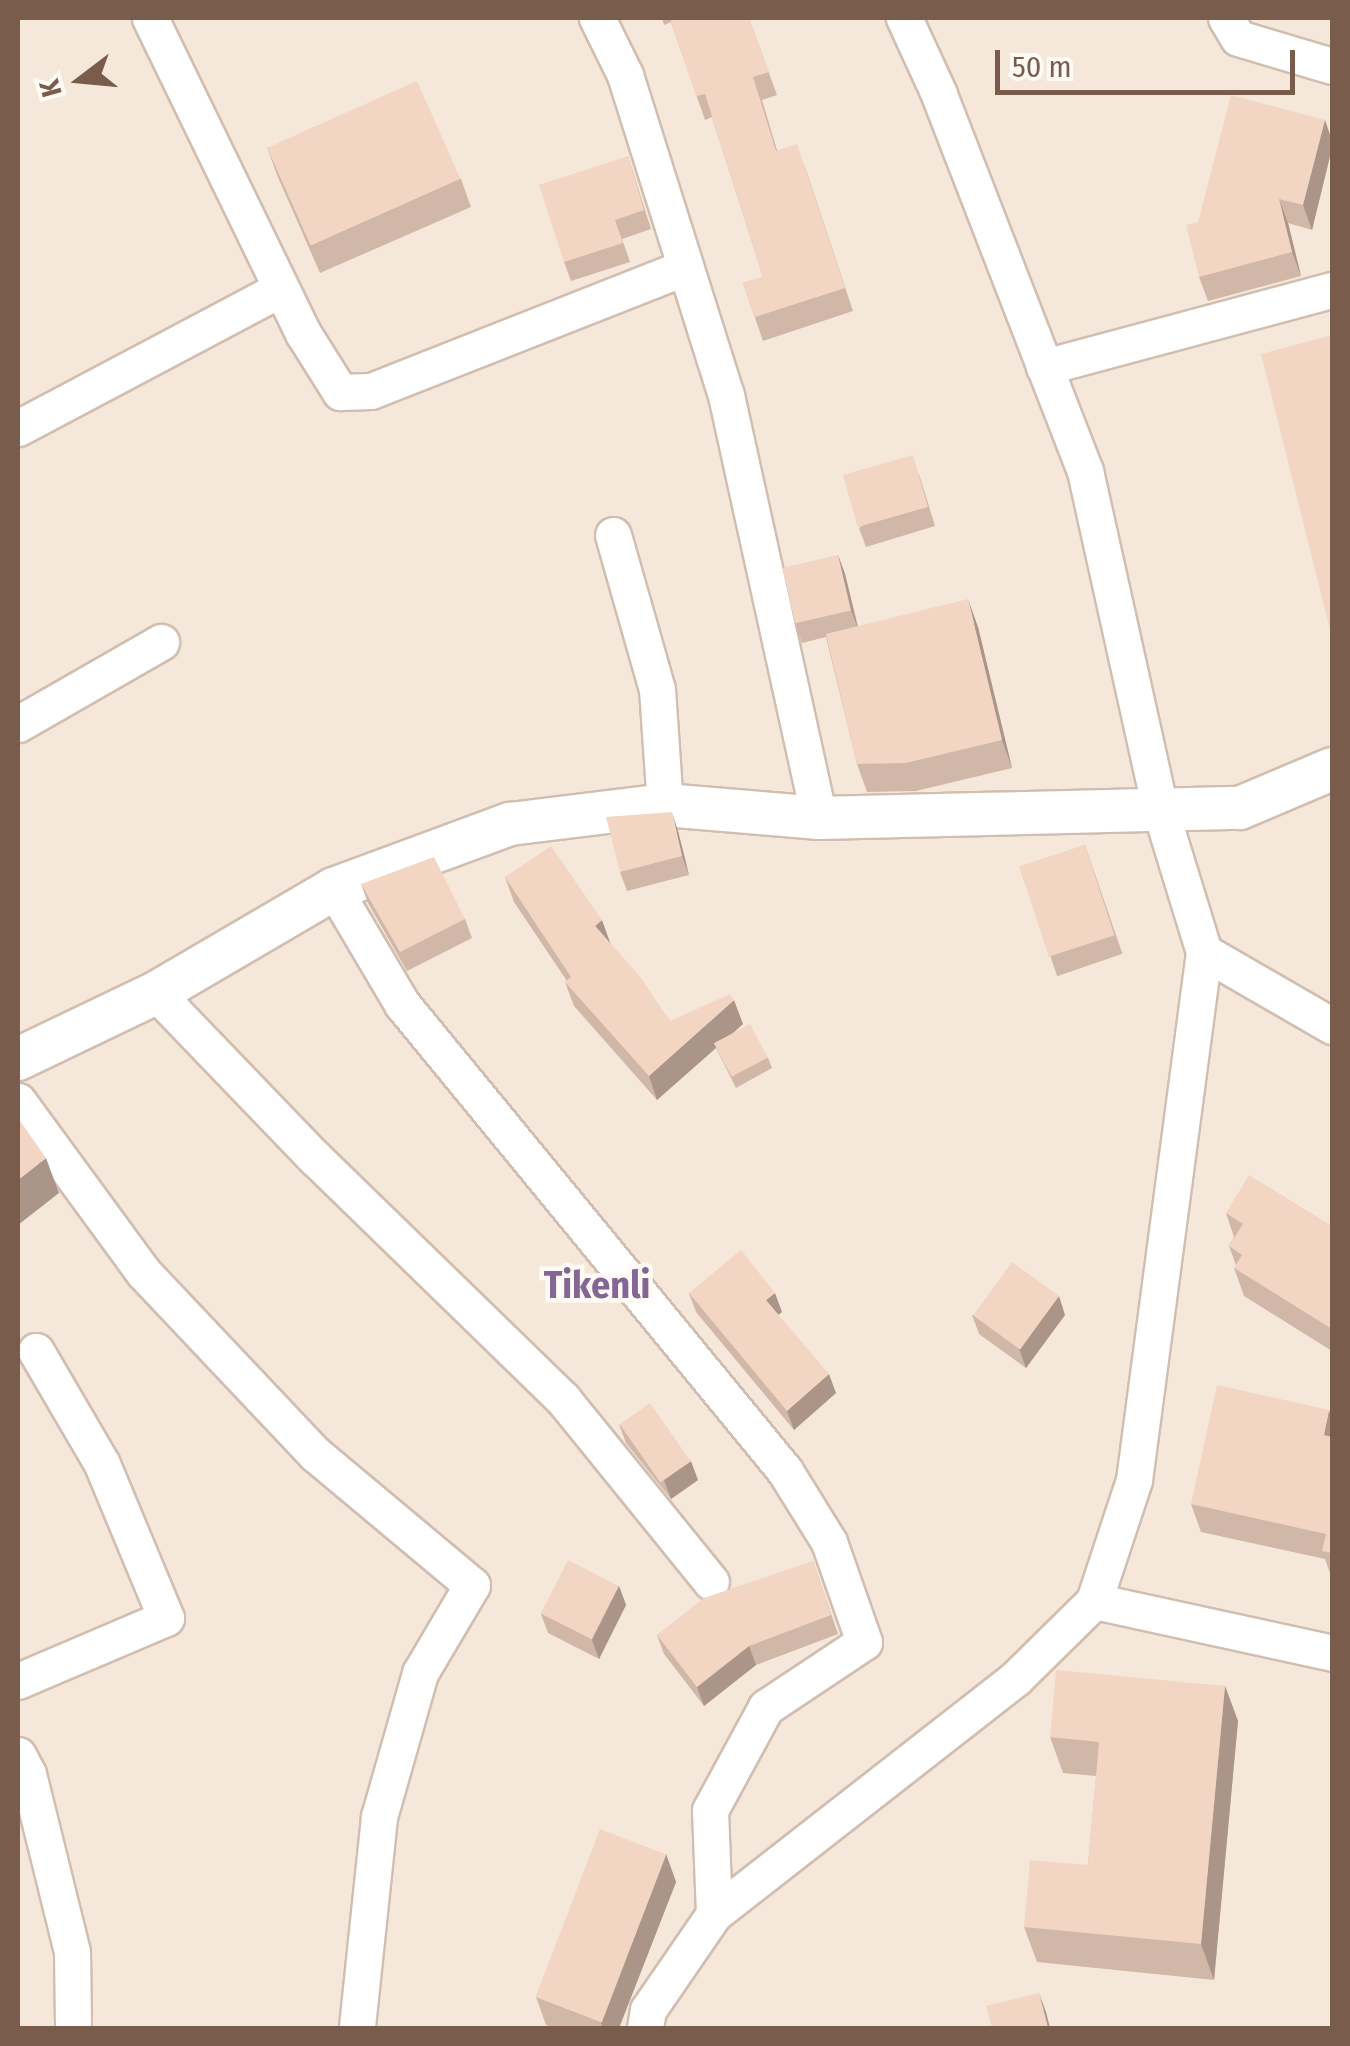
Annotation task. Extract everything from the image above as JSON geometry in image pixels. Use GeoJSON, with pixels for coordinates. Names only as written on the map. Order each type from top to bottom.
{"type":"FeatureCollection","features":[{"type":"Feature","properties":{"kind":"street"},"geometry":{"type":"LineString","coordinates":[[150,18],[281,289],[340,392],[371,391],[685,268]]}},
{"type":"Feature","properties":{"kind":"street"},"geometry":{"type":"LineString","coordinates":[[598,18],[625,76],[726,395],[819,818]]}},
{"type":"Feature","properties":{"kind":"street"},"geometry":{"type":"LineString","coordinates":[[1226,18],[1238,38],[1332,66]]}},
{"type":"Feature","properties":{"kind":"street"},"geometry":{"type":"LineString","coordinates":[[645,2028],[648,2010],[714,1914],[1016,1678],[1094,1601],[1134,1480],[1204,952],[1160,809],[1085,471],[910,19]]}},
{"type":"Feature","properties":{"kind":"street"},"geometry":{"type":"LineString","coordinates":[[18,428],[281,289]]}},
{"type":"Feature","properties":{"kind":"street"},"geometry":{"type":"LineString","coordinates":[[1044,367],[1332,290]]}},
{"type":"Feature","properties":{"kind":"street"},"geometry":{"type":"LineString","coordinates":[[613,536],[657,688],[665,805]]}},
{"type":"Feature","properties":{"kind":"street"},"geometry":{"type":"LineString","coordinates":[[18,724],[161,642]]}},
{"type":"Feature","properties":{"kind":"street"},"geometry":{"type":"LineString","coordinates":[[18,1058],[156,994],[334,889],[510,824],[665,805],[819,818],[1240,808],[1332,768]]}},
{"type":"Feature","properties":{"kind":"street"},"geometry":{"type":"LineString","coordinates":[[334,889],[402,1004],[786,1472],[829,1542],[864,1642],[766,1707],[710,1810],[714,1914]]}},
{"type":"Feature","properties":{"kind":"street"},"geometry":{"type":"LineString","coordinates":[[1204,952],[1332,1026]]}},
{"type":"Feature","properties":{"kind":"street"},"geometry":{"type":"LineString","coordinates":[[156,994],[314,1158],[564,1399],[711,1582]]}},
{"type":"Feature","properties":{"kind":"street"},"geometry":{"type":"LineString","coordinates":[[18,1102],[144,1274],[314,1453],[472,1585],[420,1673],[379,1817],[357,2028]]}},
{"type":"Feature","properties":{"kind":"street"},"geometry":{"type":"LineString","coordinates":[[18,1681],[166,1618],[102,1464],[36,1351]]}},
{"type":"Feature","properties":{"kind":"street"},"geometry":{"type":"LineString","coordinates":[[1094,1601],[1332,1653]]}},
{"type":"Feature","properties":{"kind":"street"},"geometry":{"type":"LineString","coordinates":[[18,1755],[28,1774],[72,1952],[73,2028]]}},
{"type":"Feature","properties":{"kind":"shaded area"},"geometry":{"type":"Polygon","coordinates":[[[18,18],[1332,18],[1332,2028],[18,2028],[18,18]]]}},
{"type":"Feature","properties":{"kind":"building"},"geometry":{"type":"Polygon","coordinates":[[[670,18],[749,18],[769,72],[753,77],[776,151],[797,144],[845,288],[755,317],[743,283],[763,277],[705,94],[696,96],[670,18]]]}},
{"type":"Feature","properties":{"kind":"building"},"geometry":{"type":"Polygon","coordinates":[[[417,81],[461,179],[311,245],[267,148],[417,81]]]}},
{"type":"Feature","properties":{"kind":"building"},"geometry":{"type":"Polygon","coordinates":[[[1231,95],[1325,120],[1303,205],[1279,199],[1292,252],[1199,277],[1186,225],[1198,222],[1231,95]]]}},
{"type":"Feature","properties":{"kind":"building"},"geometry":{"type":"Polygon","coordinates":[[[628,156],[644,210],[615,220],[623,243],[564,262],[539,185],[628,156]]]}},
{"type":"Feature","properties":{"kind":"building"},"geometry":{"type":"Polygon","coordinates":[[[1332,335],[1332,634],[1331,634],[1261,354],[1332,335]]]}},
{"type":"Feature","properties":{"kind":"building"},"geometry":{"type":"Polygon","coordinates":[[[913,455],[928,507],[858,527],[843,475],[913,455]]]}},
{"type":"Feature","properties":{"kind":"building"},"geometry":{"type":"Polygon","coordinates":[[[838,555],[851,611],[795,623],[782,568],[838,555]]]}},
{"type":"Feature","properties":{"kind":"building"},"geometry":{"type":"Polygon","coordinates":[[[968,599],[1002,740],[906,763],[857,764],[826,634],[968,599]]]}},
{"type":"Feature","properties":{"kind":"building"},"geometry":{"type":"Polygon","coordinates":[[[672,812],[682,856],[620,872],[606,817],[672,812]]]}},
{"type":"Feature","properties":{"kind":"building"},"geometry":{"type":"Polygon","coordinates":[[[1085,845],[1114,935],[1049,957],[1019,866],[1085,845]]]}},
{"type":"Feature","properties":{"kind":"building"},"geometry":{"type":"Polygon","coordinates":[[[551,846],[602,920],[595,926],[639,975],[670,1021],[730,994],[734,1000],[649,1076],[565,982],[571,977],[505,877],[551,846]]]}},
{"type":"Feature","properties":{"kind":"building"},"geometry":{"type":"Polygon","coordinates":[[[434,857],[465,919],[400,952],[361,884],[434,857]]]}},
{"type":"Feature","properties":{"kind":"building"},"geometry":{"type":"Polygon","coordinates":[[[750,1024],[768,1058],[732,1077],[714,1043],[750,1024]]]}},
{"type":"Feature","properties":{"kind":"building"},"geometry":{"type":"Polygon","coordinates":[[[18,1118],[46,1158],[18,1180],[18,1118]]]}},
{"type":"Feature","properties":{"kind":"building"},"geometry":{"type":"Polygon","coordinates":[[[1249,1175],[1332,1226],[1332,1329],[1234,1268],[1242,1255],[1229,1246],[1243,1224],[1226,1213],[1249,1175]]]}},
{"type":"Feature","properties":{"kind":"building"},"geometry":{"type":"Polygon","coordinates":[[[741,1250],[775,1293],[766,1300],[829,1374],[787,1411],[689,1293],[741,1250]]]}},
{"type":"Feature","properties":{"kind":"building"},"geometry":{"type":"Polygon","coordinates":[[[1012,1262],[1059,1296],[1020,1349],[973,1315],[1012,1262]]]}},
{"type":"Feature","properties":{"kind":"building"},"geometry":{"type":"Polygon","coordinates":[[[1217,1385],[1329,1410],[1324,1435],[1332,1437],[1332,1553],[1322,1551],[1326,1534],[1191,1504],[1217,1385]]]}},
{"type":"Feature","properties":{"kind":"building"},"geometry":{"type":"Polygon","coordinates":[[[650,1403],[691,1461],[660,1482],[620,1424],[650,1403]]]}},
{"type":"Feature","properties":{"kind":"building"},"geometry":{"type":"Polygon","coordinates":[[[568,1560],[619,1586],[592,1639],[541,1613],[568,1560]]]}},
{"type":"Feature","properties":{"kind":"building"},"geometry":{"type":"Polygon","coordinates":[[[813,1561],[831,1615],[749,1646],[697,1687],[657,1635],[704,1598],[813,1561]]]}},
{"type":"Feature","properties":{"kind":"building"},"geometry":{"type":"Polygon","coordinates":[[[1056,1670],[1225,1686],[1201,1944],[1024,1927],[1030,1860],[1088,1865],[1099,1742],[1050,1737],[1056,1670]]]}},
{"type":"Feature","properties":{"kind":"building"},"geometry":{"type":"Polygon","coordinates":[[[600,1829],[666,1854],[602,2022],[535,1997],[600,1829]]]}},
{"type":"Feature","properties":{"kind":"building"},"geometry":{"type":"Polygon","coordinates":[[[1039,1993],[1048,2028],[992,2028],[986,2006],[1039,1993]]]}},
{"type":"Feature","properties":{"kind":"district","name":"Tikenli"},"geometry":{"type":"Point","coordinates":[597,1286]}}]}
